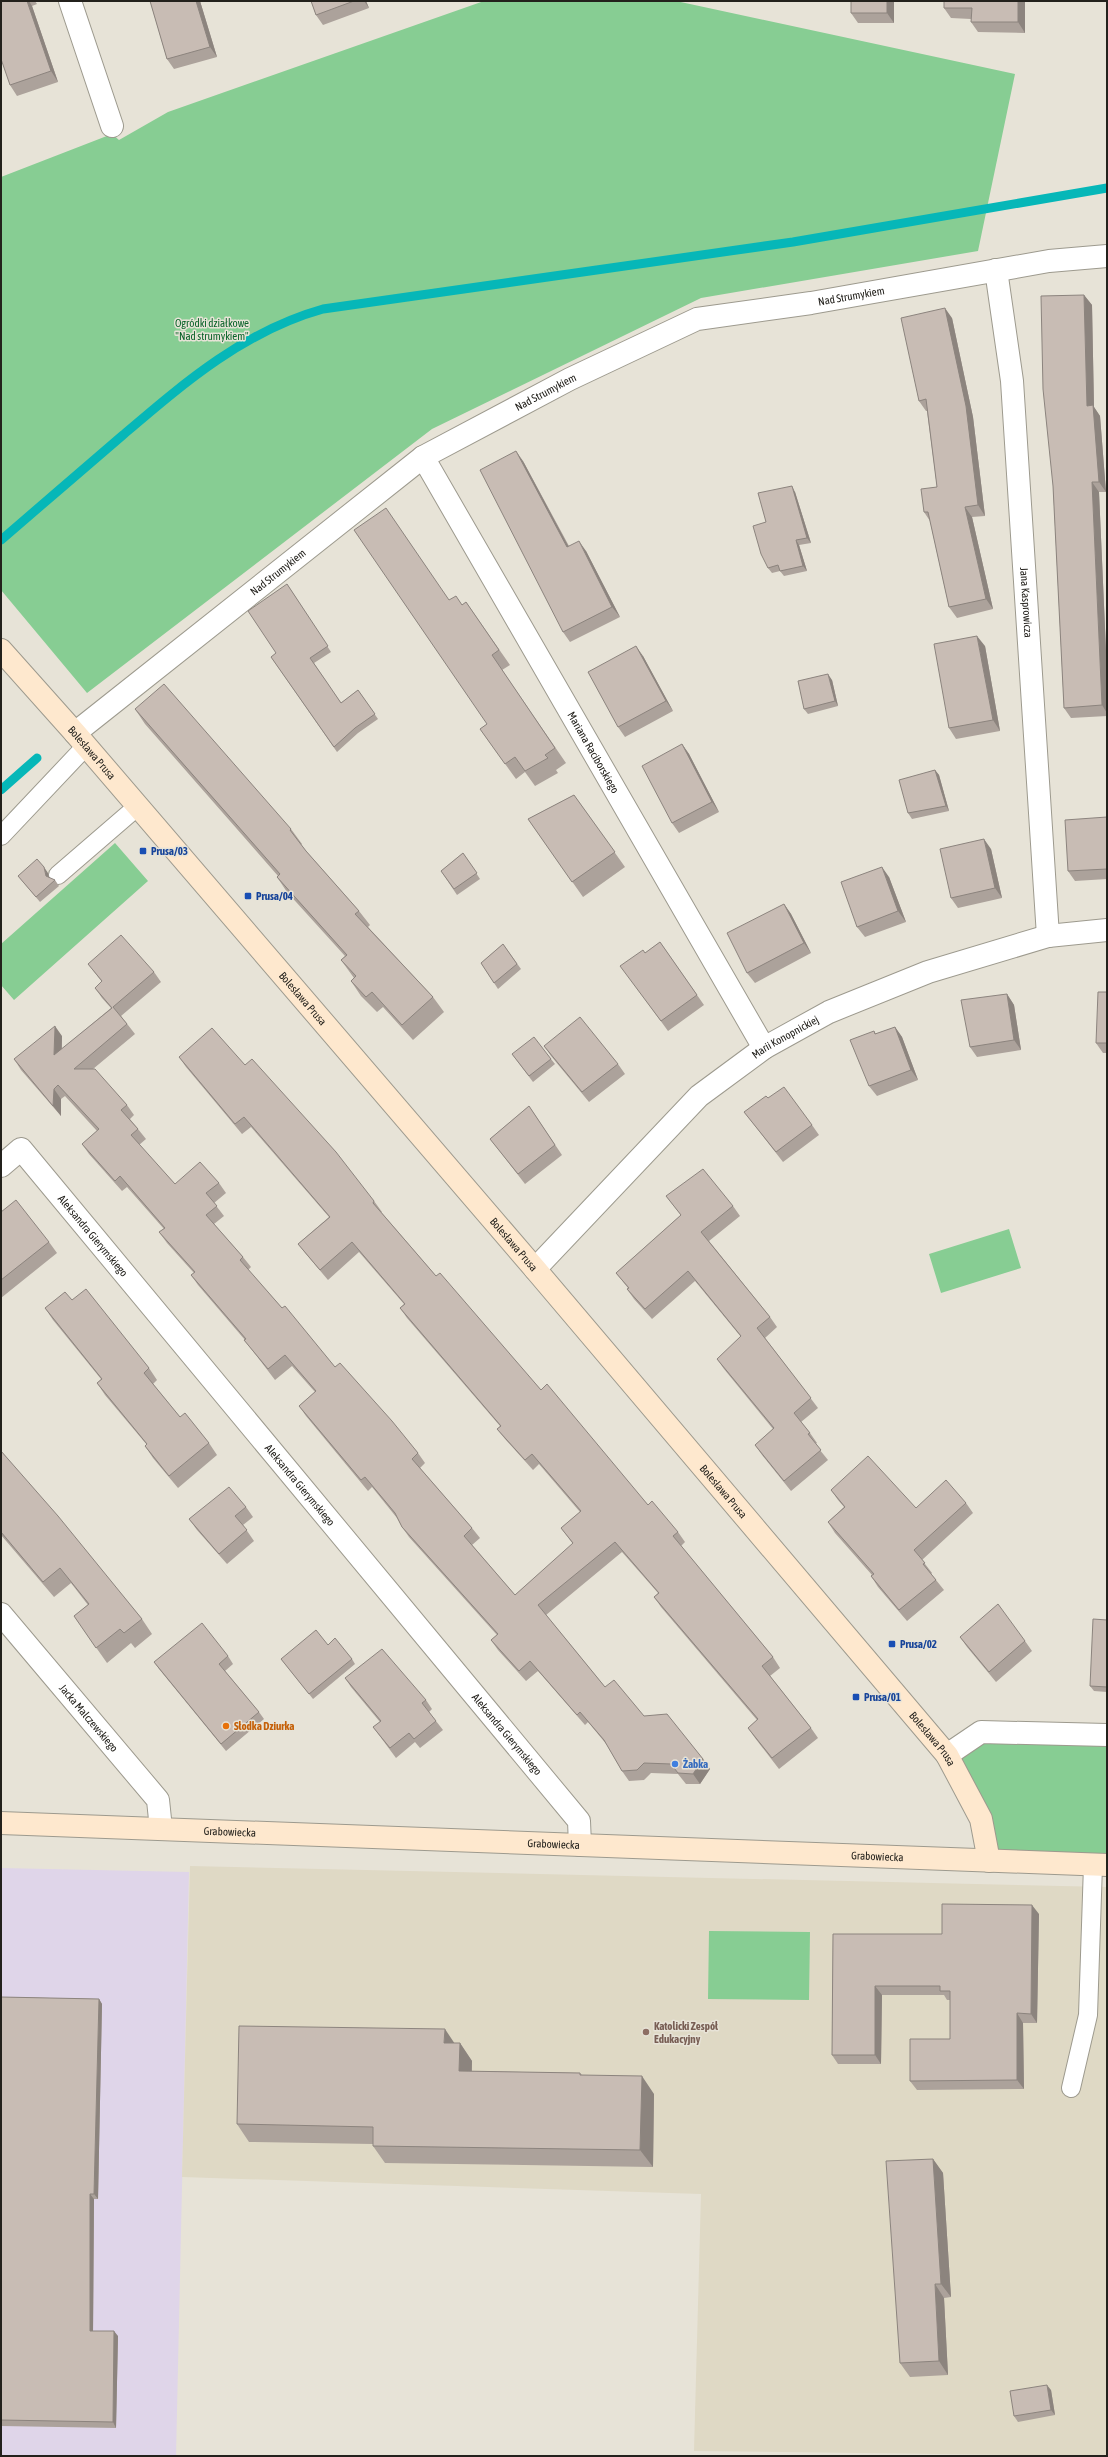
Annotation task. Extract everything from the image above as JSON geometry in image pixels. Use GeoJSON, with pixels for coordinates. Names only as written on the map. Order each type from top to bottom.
{"type":"FeatureCollection","features":[{"type":"Feature","properties":{"kind":"street"},"geometry":{"type":"LineString","coordinates":[[70,1],[112,126]]}},
{"type":"Feature","properties":{"kind":"street","name":"Nad Strumykiem"},"geometry":{"type":"LineString","coordinates":[[81,740],[423,457],[570,379],[696,319],[811,303],[1049,261],[1107,256]]}},
{"type":"Feature","properties":{"kind":"street","name":"Jana Kasprowicza"},"geometry":{"type":"LineString","coordinates":[[996,270],[1012,381],[1048,936]]}},
{"type":"Feature","properties":{"kind":"street","name":"Mariana Raciborskiego"},"geometry":{"type":"LineString","coordinates":[[423,457],[764,1048]]}},
{"type":"Feature","properties":{"kind":"street","name":"Bolesława Prusa"},"geometry":{"type":"LineString","coordinates":[[1,650],[138,806],[535,1269],[947,1755],[981,1819],[989,1861]]}},
{"type":"Feature","properties":{"kind":"street","name":"Marii Konopnickiej"},"geometry":{"type":"LineString","coordinates":[[535,1269],[699,1096],[764,1048],[829,1012],[928,972],[1048,936],[1107,930]]}},
{"type":"Feature","properties":{"kind":"street","name":"Aleksandra Gierymskiego"},"geometry":{"type":"LineString","coordinates":[[1,1166],[21,1150],[579,1821],[580,1846]]}},
{"type":"Feature","properties":{"kind":"street","name":"Jacka Malczewskiego"},"geometry":{"type":"LineString","coordinates":[[1,1614],[158,1800],[161,1829]]}},
{"type":"Feature","properties":{"kind":"street"},"geometry":{"type":"LineString","coordinates":[[947,1755],[981,1732],[1107,1735]]}},
{"type":"Feature","properties":{"kind":"street","name":"Grabowiecka"},"geometry":{"type":"LineString","coordinates":[[1,1823],[1100,1865]]}},
{"type":"Feature","properties":{"kind":"lane"},"geometry":{"type":"LineString","coordinates":[[1,836],[81,740]]}},
{"type":"Feature","properties":{"kind":"lane"},"geometry":{"type":"LineString","coordinates":[[58,875],[138,806]]}},
{"type":"Feature","properties":{"kind":"lane"},"geometry":{"type":"LineString","coordinates":[[1071,2088],[1088,2015],[1100,1865]]}},
{"type":"Feature","properties":{"kind":"shaded area","name":"Katolicki Zespół Edukacyjny"},"geometry":{"type":"Polygon","coordinates":[[[190,1866],[1107,1887],[1107,2456],[694,2451],[701,2194],[182,2177],[190,1866]]]}},
{"type":"Feature","properties":{"kind":"shaded area"},"geometry":{"type":"Polygon","coordinates":[[[1,1868],[189,1872],[176,2456],[1,2456],[1,1868]]]}},
{"type":"Feature","properties":{"kind":"green space","name":"Ogródki działkowe \"Nad strumykiem\""},"geometry":{"type":"Polygon","coordinates":[[[484,1],[676,1],[1015,74],[978,251],[701,298],[432,429],[87,693],[1,590],[1,177],[112,134],[119,140],[168,112],[484,1]]]}},
{"type":"Feature","properties":{"kind":"green space"},"geometry":{"type":"Polygon","coordinates":[[[115,843],[148,881],[14,1000],[1,985],[1,944],[115,843]]]}},
{"type":"Feature","properties":{"kind":"green space"},"geometry":{"type":"Polygon","coordinates":[[[1009,1229],[1021,1268],[941,1293],[929,1254],[1009,1229]]]}},
{"type":"Feature","properties":{"kind":"green space"},"geometry":{"type":"Polygon","coordinates":[[[1107,1735],[1107,1865],[989,1861],[947,1755],[966,1742],[1107,1735]]]}},
{"type":"Feature","properties":{"kind":"green space"},"geometry":{"type":"Polygon","coordinates":[[[709,1931],[810,1932],[809,2000],[708,1999],[709,1931]]]}},
{"type":"Feature","properties":{"kind":"building"},"geometry":{"type":"Polygon","coordinates":[[[1,1],[27,1],[51,71],[10,85],[1,59],[1,1]]]}},
{"type":"Feature","properties":{"kind":"building"},"geometry":{"type":"Polygon","coordinates":[[[150,1],[196,1],[210,47],[167,59],[150,1]]]}},
{"type":"Feature","properties":{"kind":"building"},"geometry":{"type":"Polygon","coordinates":[[[311,1],[354,1],[316,15],[311,1]]]}},
{"type":"Feature","properties":{"kind":"building"},"geometry":{"type":"Polygon","coordinates":[[[851,1],[887,1],[887,13],[851,13],[851,1]]]}},
{"type":"Feature","properties":{"kind":"building"},"geometry":{"type":"Polygon","coordinates":[[[944,1],[1018,1],[1018,22],[971,22],[972,8],[944,8],[944,1]]]}},
{"type":"Feature","properties":{"kind":"building"},"geometry":{"type":"Polygon","coordinates":[[[1084,295],[1087,406],[1093,405],[1099,482],[1092,482],[1102,705],[1064,708],[1053,486],[1043,389],[1041,296],[1084,295]]]}},
{"type":"Feature","properties":{"kind":"building"},"geometry":{"type":"Polygon","coordinates":[[[945,308],[966,406],[978,505],[965,507],[986,599],[949,607],[928,512],[924,512],[921,489],[937,487],[926,399],[919,401],[901,318],[945,308]]]}},
{"type":"Feature","properties":{"kind":"building"},"geometry":{"type":"Polygon","coordinates":[[[516,451],[567,547],[579,541],[612,607],[563,632],[480,470],[516,451]]]}},
{"type":"Feature","properties":{"kind":"building"},"geometry":{"type":"Polygon","coordinates":[[[792,486],[807,538],[796,540],[803,566],[780,571],[778,565],[768,568],[761,554],[753,526],[766,522],[758,493],[792,486]]]}},
{"type":"Feature","properties":{"kind":"building"},"geometry":{"type":"Polygon","coordinates":[[[386,508],[449,600],[456,596],[462,605],[466,602],[499,650],[492,655],[555,748],[545,755],[548,758],[525,771],[515,757],[505,764],[480,729],[487,724],[354,530],[386,508]]]}},
{"type":"Feature","properties":{"kind":"building"},"geometry":{"type":"Polygon","coordinates":[[[287,584],[328,646],[310,658],[341,703],[358,690],[375,714],[355,728],[334,747],[271,657],[276,653],[248,611],[287,584]]]}},
{"type":"Feature","properties":{"kind":"building"},"geometry":{"type":"Polygon","coordinates":[[[977,636],[993,720],[949,728],[934,644],[977,636]]]}},
{"type":"Feature","properties":{"kind":"building"},"geometry":{"type":"Polygon","coordinates":[[[636,646],[666,701],[618,727],[588,672],[636,646]]]}},
{"type":"Feature","properties":{"kind":"building"},"geometry":{"type":"Polygon","coordinates":[[[828,674],[835,701],[804,709],[798,681],[828,674]]]}},
{"type":"Feature","properties":{"kind":"building"},"geometry":{"type":"Polygon","coordinates":[[[164,684],[291,829],[290,830],[306,851],[359,911],[355,914],[433,997],[402,1025],[372,992],[366,997],[351,981],[356,976],[341,960],[347,955],[277,877],[280,874],[135,709],[164,684]]]}},
{"type":"Feature","properties":{"kind":"building"},"geometry":{"type":"Polygon","coordinates":[[[682,744],[712,802],[672,823],[642,766],[682,744]]]}},
{"type":"Feature","properties":{"kind":"building"},"geometry":{"type":"Polygon","coordinates":[[[935,770],[946,806],[908,813],[899,780],[935,770]]]}},
{"type":"Feature","properties":{"kind":"building"},"geometry":{"type":"Polygon","coordinates":[[[574,795],[615,852],[572,882],[528,819],[574,795]]]}},
{"type":"Feature","properties":{"kind":"building"},"geometry":{"type":"Polygon","coordinates":[[[1107,817],[1107,869],[1068,871],[1065,820],[1107,817]]]}},
{"type":"Feature","properties":{"kind":"building"},"geometry":{"type":"Polygon","coordinates":[[[984,839],[995,888],[951,898],[940,849],[984,839]]]}},
{"type":"Feature","properties":{"kind":"building"},"geometry":{"type":"Polygon","coordinates":[[[463,853],[477,873],[454,889],[441,871],[463,853]]]}},
{"type":"Feature","properties":{"kind":"building"},"geometry":{"type":"Polygon","coordinates":[[[37,859],[44,867],[46,876],[55,880],[36,897],[18,876],[37,859]]]}},
{"type":"Feature","properties":{"kind":"building"},"geometry":{"type":"Polygon","coordinates":[[[882,867],[898,911],[857,927],[841,882],[882,867]]]}},
{"type":"Feature","properties":{"kind":"building"},"geometry":{"type":"Polygon","coordinates":[[[784,904],[804,943],[747,973],[727,933],[784,904]]]}},
{"type":"Feature","properties":{"kind":"building"},"geometry":{"type":"Polygon","coordinates":[[[121,935],[154,972],[113,1007],[127,1024],[74,1069],[95,1069],[127,1105],[121,1110],[138,1129],[131,1135],[175,1184],[200,1162],[219,1183],[206,1193],[217,1206],[206,1215],[243,1257],[240,1260],[282,1308],[285,1306],[335,1367],[340,1363],[392,1421],[418,1453],[412,1459],[472,1528],[464,1536],[515,1595],[573,1543],[561,1528],[581,1511],[532,1454],[525,1460],[497,1429],[501,1426],[400,1308],[405,1304],[352,1242],[320,1270],[298,1244],[330,1217],[244,1117],[235,1124],[179,1057],[212,1028],[245,1065],[252,1059],[336,1152],[374,1201],[373,1203],[436,1276],[440,1273],[541,1390],[547,1384],[648,1505],[652,1501],[678,1532],[673,1536],[773,1657],[762,1666],[811,1728],[772,1758],[748,1728],[758,1719],[654,1597],[659,1593],[615,1542],[538,1605],[605,1687],[614,1680],[644,1716],[667,1714],[703,1759],[693,1774],[678,1773],[671,1764],[644,1763],[637,1770],[622,1771],[604,1740],[580,1712],[577,1715],[530,1661],[519,1671],[491,1640],[498,1634],[402,1527],[395,1513],[365,1477],[361,1480],[299,1406],[316,1391],[285,1355],[268,1369],[244,1340],[246,1339],[191,1275],[195,1272],[159,1232],[165,1228],[120,1176],[115,1181],[82,1144],[99,1129],[58,1085],[54,1089],[53,1106],[14,1059],[55,1026],[54,1055],[112,1008],[95,988],[102,981],[88,964],[121,935]]]}},
{"type":"Feature","properties":{"kind":"building"},"geometry":{"type":"Polygon","coordinates":[[[660,942],[697,995],[661,1021],[620,966],[643,950],[645,953],[660,942]]]}},
{"type":"Feature","properties":{"kind":"building"},"geometry":{"type":"Polygon","coordinates":[[[503,944],[517,964],[494,983],[481,963],[503,944]]]}},
{"type":"Feature","properties":{"kind":"building"},"geometry":{"type":"Polygon","coordinates":[[[1098,992],[1107,992],[1107,1043],[1096,1043],[1098,992]]]}},
{"type":"Feature","properties":{"kind":"building"},"geometry":{"type":"Polygon","coordinates":[[[1007,994],[1014,1040],[970,1047],[961,1000],[1007,994]]]}},
{"type":"Feature","properties":{"kind":"building"},"geometry":{"type":"Polygon","coordinates":[[[580,1017],[618,1064],[582,1092],[544,1046],[580,1017]]]}},
{"type":"Feature","properties":{"kind":"building"},"geometry":{"type":"Polygon","coordinates":[[[895,1027],[911,1070],[869,1086],[850,1040],[874,1031],[875,1034],[895,1027]]]}},
{"type":"Feature","properties":{"kind":"building"},"geometry":{"type":"Polygon","coordinates":[[[534,1037],[551,1059],[529,1076],[512,1054],[534,1037]]]}},
{"type":"Feature","properties":{"kind":"building"},"geometry":{"type":"Polygon","coordinates":[[[784,1087],[812,1125],[776,1152],[744,1112],[766,1096],[768,1098],[784,1087]]]}},
{"type":"Feature","properties":{"kind":"building"},"geometry":{"type":"Polygon","coordinates":[[[529,1106],[555,1145],[518,1174],[490,1139],[529,1106]]]}},
{"type":"Feature","properties":{"kind":"building"},"geometry":{"type":"Polygon","coordinates":[[[703,1169],[733,1206],[701,1232],[770,1317],[757,1328],[811,1398],[794,1413],[821,1450],[784,1481],[755,1445],[774,1428],[717,1359],[741,1336],[688,1271],[645,1309],[627,1289],[629,1288],[616,1273],[681,1215],[666,1196],[703,1169]]]}},
{"type":"Feature","properties":{"kind":"building"},"geometry":{"type":"Polygon","coordinates":[[[16,1200],[49,1242],[1,1280],[1,1212],[16,1200]]]}},
{"type":"Feature","properties":{"kind":"building"},"geometry":{"type":"Polygon","coordinates":[[[86,1289],[149,1368],[144,1373],[180,1417],[185,1413],[209,1443],[169,1476],[145,1446],[147,1444],[97,1383],[102,1379],[45,1308],[65,1292],[72,1300],[86,1289]]]}},
{"type":"Feature","properties":{"kind":"building"},"geometry":{"type":"Polygon","coordinates":[[[1,1451],[58,1516],[142,1619],[124,1633],[120,1629],[96,1648],[74,1616],[89,1604],[60,1568],[43,1582],[1,1532],[1,1451]]]}},
{"type":"Feature","properties":{"kind":"building"},"geometry":{"type":"Polygon","coordinates":[[[868,1456],[916,1508],[946,1480],[966,1503],[914,1550],[936,1580],[899,1610],[871,1576],[874,1574],[828,1522],[845,1507],[831,1490],[868,1456]]]}},
{"type":"Feature","properties":{"kind":"building"},"geometry":{"type":"Polygon","coordinates":[[[229,1487],[246,1507],[235,1516],[247,1530],[219,1554],[189,1519],[229,1487]]]}},
{"type":"Feature","properties":{"kind":"building"},"geometry":{"type":"Polygon","coordinates":[[[998,1604],[1025,1641],[989,1672],[960,1637],[998,1604]]]}},
{"type":"Feature","properties":{"kind":"building"},"geometry":{"type":"Polygon","coordinates":[[[1093,1619],[1107,1620],[1107,1687],[1090,1686],[1093,1619]]]}},
{"type":"Feature","properties":{"kind":"building"},"geometry":{"type":"Polygon","coordinates":[[[202,1623],[228,1656],[219,1664],[259,1712],[221,1744],[154,1662],[202,1623]]]}},
{"type":"Feature","properties":{"kind":"building"},"geometry":{"type":"Polygon","coordinates":[[[316,1630],[328,1645],[335,1638],[352,1659],[309,1694],[281,1659],[316,1630]]]}},
{"type":"Feature","properties":{"kind":"building"},"geometry":{"type":"Polygon","coordinates":[[[382,1649],[426,1700],[422,1703],[436,1721],[414,1739],[409,1733],[390,1748],[373,1727],[381,1721],[345,1678],[382,1649]]]}},
{"type":"Feature","properties":{"kind":"building"},"geometry":{"type":"Polygon","coordinates":[[[942,1904],[1032,1905],[1031,2014],[1017,2013],[1017,2080],[910,2081],[910,2039],[950,2039],[950,1991],[940,1991],[940,1986],[875,1986],[875,2055],[832,2055],[833,1934],[942,1934],[942,1904]]]}},
{"type":"Feature","properties":{"kind":"building"},"geometry":{"type":"Polygon","coordinates":[[[1,1997],[99,1999],[94,2194],[90,2194],[90,2331],[114,2331],[113,2422],[1,2420],[1,1997]]]}},
{"type":"Feature","properties":{"kind":"building"},"geometry":{"type":"Polygon","coordinates":[[[239,2026],[445,2029],[444,2043],[460,2043],[459,2071],[580,2073],[580,2075],[642,2076],[640,2150],[373,2146],[373,2127],[237,2124],[239,2026]]]}},
{"type":"Feature","properties":{"kind":"building"},"geometry":{"type":"Polygon","coordinates":[[[933,2159],[941,2284],[935,2284],[939,2361],[900,2363],[886,2161],[933,2159]]]}},
{"type":"Feature","properties":{"kind":"building"},"geometry":{"type":"Polygon","coordinates":[[[1047,2385],[1051,2410],[1014,2416],[1010,2391],[1047,2385]]]}},
{"type":"Feature","properties":{"kind":"waterway"},"geometry":{"type":"LineString","coordinates":[[1,540],[192,378],[241,345],[267,331],[294,319],[323,309],[793,242],[1107,188]]}},
{"type":"Feature","properties":{"kind":"waterway"},"geometry":{"type":"LineString","coordinates":[[1,790],[37,758]]}},
{"type":"Feature","properties":{"kind":"place","name":"Prusa/03"},"geometry":{"type":"Point","coordinates":[143,851]}},
{"type":"Feature","properties":{"kind":"place","name":"Prusa/04"},"geometry":{"type":"Point","coordinates":[248,896]}},
{"type":"Feature","properties":{"kind":"place","name":"Prusa/02"},"geometry":{"type":"Point","coordinates":[892,1644]}},
{"type":"Feature","properties":{"kind":"place","name":"Prusa/01"},"geometry":{"type":"Point","coordinates":[856,1697]}},
{"type":"Feature","properties":{"kind":"place","name":"Słodka Dziurka"},"geometry":{"type":"Point","coordinates":[226,1726]}},
{"type":"Feature","properties":{"kind":"place","name":"Żabka"},"geometry":{"type":"Point","coordinates":[675,1764]}},
{"type":"Feature","properties":{"kind":"place","name":"Katolicki Zespół Edukacyjny"},"geometry":{"type":"Point","coordinates":[646,2032]}}]}
